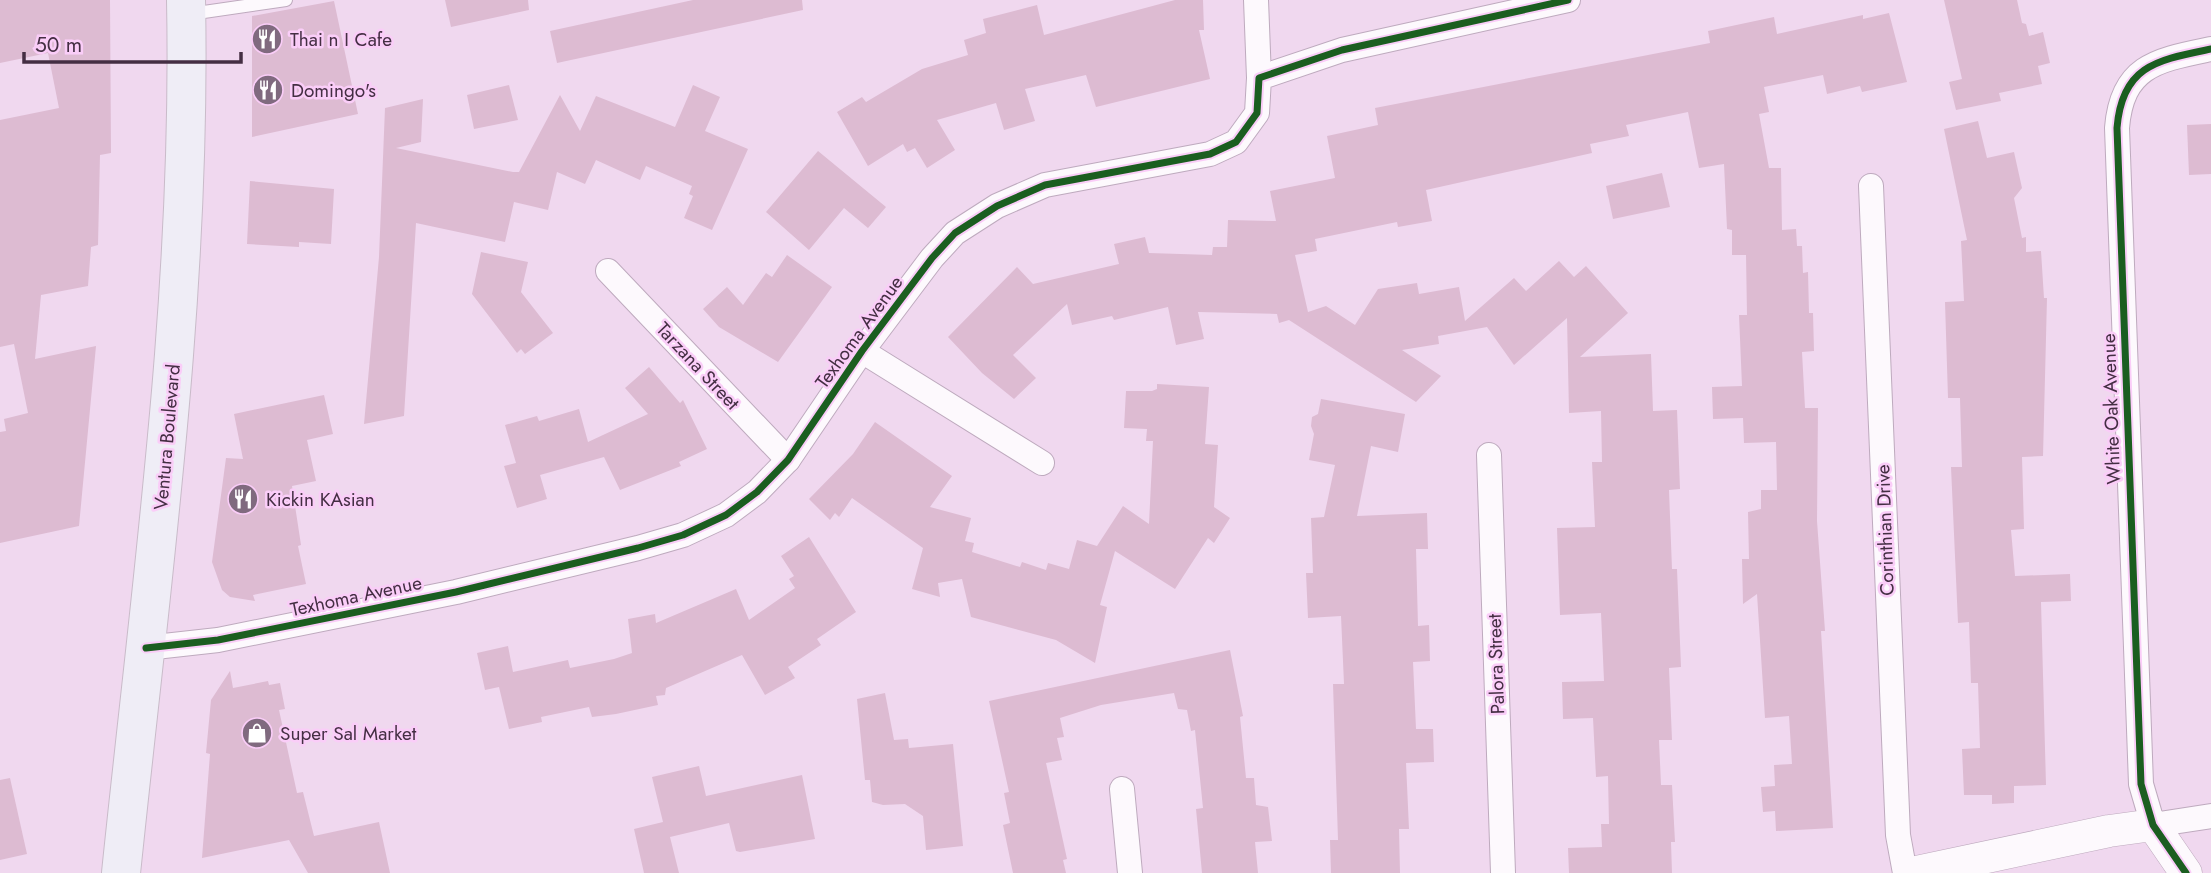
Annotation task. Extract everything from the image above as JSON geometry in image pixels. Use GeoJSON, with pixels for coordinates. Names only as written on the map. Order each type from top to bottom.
{"type":"FeatureCollection","features":[{"type":"Feature","properties":{"kind":"main road","name":"Ventura Boulevard"},"geometry":{"type":"LineString","coordinates":[[121,873],[177,329],[186,168],[186,7]]}},
{"type":"Feature","properties":{"kind":"street"},"geometry":{"type":"LineString","coordinates":[[1256,0],[1259,78],[1342,50],[1568,0]]}},
{"type":"Feature","properties":{"kind":"street","name":"White Oak Avenue"},"geometry":{"type":"LineString","coordinates":[[2153,825],[2141,784],[2118,118],[2126,89],[2142,70],[2162,59],[2211,48]]}},
{"type":"Feature","properties":{"kind":"street","name":"Texhoma Avenue"},"geometry":{"type":"LineString","coordinates":[[146,648],[218,640],[456,592],[683,536],[726,515],[757,492],[788,460],[862,352],[932,258],[955,233],[996,206],[1045,185],[1210,154],[1236,142],[1256,113],[1259,78]]}},
{"type":"Feature","properties":{"kind":"street","name":"Corinthian Drive"},"geometry":{"type":"LineString","coordinates":[[1871,186],[1898,835],[1905,873]]}},
{"type":"Feature","properties":{"kind":"street","name":"Tarzana Street"},"geometry":{"type":"LineString","coordinates":[[608,271],[788,460]]}},
{"type":"Feature","properties":{"kind":"street"},"geometry":{"type":"LineString","coordinates":[[862,352],[1042,463]]}},
{"type":"Feature","properties":{"kind":"street","name":"Palora Street"},"geometry":{"type":"LineString","coordinates":[[1489,455],[1503,873]]}},
{"type":"Feature","properties":{"kind":"street"},"geometry":{"type":"LineString","coordinates":[[1122,789],[1130,873]]}},
{"type":"Feature","properties":{"kind":"street"},"geometry":{"type":"LineString","coordinates":[[1912,873],[2109,831],[2211,816]]}},
{"type":"Feature","properties":{"kind":"street"},"geometry":{"type":"LineString","coordinates":[[2153,825],[2186,873]]}},
{"type":"Feature","properties":{"kind":"lane"},"geometry":{"type":"LineString","coordinates":[[186,7],[286,0]]}},
{"type":"Feature","properties":{"kind":"building"},"geometry":{"type":"Polygon","coordinates":[[[0,0],[110,0],[111,153],[100,155],[98,245],[91,247],[88,286],[41,295],[35,359],[96,346],[79,526],[0,543],[0,432],[6,431],[4,419],[28,413],[14,344],[0,347],[0,120],[59,108],[48,53],[0,63],[0,0]]]}},
{"type":"Feature","properties":{"kind":"building"},"geometry":{"type":"Polygon","coordinates":[[[445,0],[528,0],[529,10],[451,27],[445,0]]]}},
{"type":"Feature","properties":{"kind":"building"},"geometry":{"type":"Polygon","coordinates":[[[693,0],[802,0],[803,10],[557,63],[550,31],[693,0]]]}},
{"type":"Feature","properties":{"kind":"building"},"geometry":{"type":"Polygon","coordinates":[[[1175,0],[1203,0],[1204,30],[1199,30],[1210,79],[1096,107],[1086,75],[1025,89],[1035,121],[1004,130],[996,103],[937,120],[955,150],[927,168],[915,148],[907,152],[903,144],[868,166],[837,112],[862,97],[866,102],[922,69],[968,55],[964,40],[986,33],[983,19],[1037,5],[1044,35],[1175,0]]]}},
{"type":"Feature","properties":{"kind":"building"},"geometry":{"type":"Polygon","coordinates":[[[1944,0],[2017,0],[2022,23],[2026,24],[2029,36],[2043,32],[2050,63],[2038,66],[2042,84],[1999,93],[2001,101],[1956,110],[1949,82],[1962,79],[1944,0]]]}},
{"type":"Feature","properties":{"kind":"building"},"geometry":{"type":"Polygon","coordinates":[[[334,1],[358,114],[252,137],[252,16],[334,1]]]}},
{"type":"Feature","properties":{"kind":"building"},"geometry":{"type":"Polygon","coordinates":[[[1889,13],[1907,82],[1862,92],[1860,86],[1827,94],[1823,75],[1764,87],[1769,112],[1759,114],[1769,168],[1781,168],[1782,230],[1796,229],[1797,246],[1802,246],[1803,273],[1808,272],[1809,313],[1813,313],[1814,351],[1802,352],[1805,408],[1818,408],[1817,521],[1825,631],[1821,631],[1833,828],[1776,831],[1775,811],[1763,812],[1761,787],[1775,786],[1774,765],[1792,764],[1789,716],[1765,718],[1757,594],[1743,604],[1742,559],[1749,559],[1748,512],[1761,509],[1761,490],[1777,490],[1776,442],[1744,443],[1743,418],[1713,419],[1712,387],[1742,386],[1739,315],[1747,315],[1746,255],[1732,255],[1732,230],[1727,229],[1724,164],[1699,168],[1688,112],[1626,125],[1629,136],[1590,144],[1592,153],[1426,190],[1432,221],[1398,227],[1397,222],[1315,239],[1317,251],[1295,255],[1308,312],[1326,306],[1355,325],[1378,289],[1417,283],[1419,294],[1459,287],[1465,321],[1514,278],[1526,291],[1559,261],[1574,277],[1586,266],[1628,313],[1580,357],[1651,354],[1653,411],[1677,410],[1680,489],[1669,490],[1672,569],[1677,569],[1681,667],[1669,668],[1672,740],[1659,740],[1661,785],[1672,785],[1675,842],[1671,842],[1672,873],[1569,873],[1568,848],[1602,847],[1601,824],[1609,824],[1608,776],[1596,777],[1593,718],[1563,719],[1562,682],[1604,681],[1601,613],[1560,615],[1557,528],[1595,527],[1592,462],[1602,462],[1601,411],[1569,413],[1567,318],[1514,365],[1487,327],[1438,336],[1439,344],[1402,350],[1441,376],[1416,402],[1289,320],[1279,323],[1277,314],[1198,312],[1204,339],[1176,345],[1168,307],[1114,320],[1112,316],[1072,325],[1067,304],[1013,355],[1036,378],[1014,399],[982,373],[948,337],[1017,267],[1033,284],[1119,264],[1114,244],[1145,237],[1149,253],[1212,255],[1213,247],[1227,247],[1228,220],[1276,221],[1270,191],[1335,178],[1327,136],[1378,125],[1375,108],[1710,43],[1708,31],[1774,17],[1777,34],[1863,15],[1863,19],[1889,13]]]}},
{"type":"Feature","properties":{"kind":"building"},"geometry":{"type":"Polygon","coordinates":[[[509,85],[518,120],[474,129],[467,95],[509,85]]]}},
{"type":"Feature","properties":{"kind":"building"},"geometry":{"type":"Polygon","coordinates":[[[693,85],[720,97],[705,131],[748,149],[712,230],[684,218],[693,196],[689,194],[692,186],[646,166],[640,180],[596,160],[585,184],[557,172],[548,210],[514,202],[505,242],[416,223],[404,416],[364,424],[379,257],[385,108],[423,99],[421,142],[396,148],[519,172],[560,95],[580,131],[596,96],[675,127],[693,85]]]}},
{"type":"Feature","properties":{"kind":"building"},"geometry":{"type":"Polygon","coordinates":[[[1978,121],[1987,158],[2014,152],[2022,188],[2014,198],[2022,238],[2026,237],[2026,252],[2041,251],[2044,298],[2047,298],[2043,456],[2022,457],[2024,529],[2011,530],[2015,576],[2070,574],[2071,601],[2041,602],[2046,785],[2014,786],[2014,803],[1992,804],[1992,795],[1964,795],[1962,749],[1980,748],[1978,683],[1971,683],[1969,622],[1958,623],[1951,467],[1962,467],[1960,398],[1948,398],[1945,302],[1964,301],[1961,241],[1967,240],[1944,129],[1978,121]]]}},
{"type":"Feature","properties":{"kind":"building"},"geometry":{"type":"Polygon","coordinates":[[[2211,124],[2211,174],[2189,175],[2187,125],[2211,124]]]}},
{"type":"Feature","properties":{"kind":"building"},"geometry":{"type":"Polygon","coordinates":[[[818,151],[886,207],[868,228],[844,208],[809,250],[766,212],[818,151]]]}},
{"type":"Feature","properties":{"kind":"building"},"geometry":{"type":"Polygon","coordinates":[[[1662,173],[1670,207],[1613,219],[1606,186],[1662,173]]]}},
{"type":"Feature","properties":{"kind":"building"},"geometry":{"type":"Polygon","coordinates":[[[250,181],[334,189],[331,244],[299,242],[299,247],[247,244],[250,181]]]}},
{"type":"Feature","properties":{"kind":"building"},"geometry":{"type":"Polygon","coordinates":[[[481,252],[528,262],[521,292],[553,333],[525,354],[521,349],[517,353],[472,294],[481,252]]]}},
{"type":"Feature","properties":{"kind":"building"},"geometry":{"type":"Polygon","coordinates":[[[787,255],[832,287],[778,362],[719,327],[703,309],[727,287],[743,305],[766,273],[772,277],[787,255]]]}},
{"type":"Feature","properties":{"kind":"building"},"geometry":{"type":"Polygon","coordinates":[[[649,367],[680,403],[683,400],[707,449],[679,462],[681,466],[620,490],[604,457],[540,475],[547,499],[517,508],[504,466],[516,463],[505,425],[537,416],[539,421],[579,409],[588,442],[648,414],[625,388],[649,367]]]}},
{"type":"Feature","properties":{"kind":"building"},"geometry":{"type":"Polygon","coordinates":[[[1157,384],[1209,387],[1205,444],[1218,445],[1214,507],[1230,518],[1214,543],[1208,538],[1175,589],[1115,551],[1100,605],[1107,607],[1095,663],[1056,640],[971,617],[962,579],[938,583],[940,597],[912,589],[923,548],[852,498],[839,517],[835,513],[830,520],[809,499],[853,454],[875,422],[952,476],[930,507],[971,518],[965,541],[974,543],[972,552],[1020,567],[1022,562],[1046,570],[1048,563],[1069,569],[1077,540],[1097,546],[1123,506],[1149,524],[1153,441],[1146,441],[1147,429],[1124,428],[1126,391],[1152,391],[1157,389],[1157,384]]]}},
{"type":"Feature","properties":{"kind":"building"},"geometry":{"type":"Polygon","coordinates":[[[324,395],[333,434],[307,440],[316,481],[292,486],[301,545],[298,546],[306,584],[253,595],[255,601],[230,597],[222,590],[212,562],[226,458],[243,459],[234,414],[324,395]]]}},
{"type":"Feature","properties":{"kind":"building"},"geometry":{"type":"Polygon","coordinates":[[[1321,399],[1405,414],[1398,452],[1371,446],[1357,516],[1427,513],[1428,549],[1416,549],[1418,626],[1429,625],[1430,661],[1413,662],[1416,729],[1433,729],[1434,762],[1406,763],[1409,829],[1399,829],[1400,873],[1331,873],[1330,840],[1338,840],[1333,684],[1344,684],[1341,616],[1308,618],[1306,573],[1313,573],[1311,518],[1324,517],[1335,465],[1309,460],[1314,434],[1312,417],[1318,414],[1321,399]]]}},
{"type":"Feature","properties":{"kind":"building"},"geometry":{"type":"Polygon","coordinates":[[[809,537],[856,612],[817,639],[821,645],[788,667],[795,678],[765,695],[742,655],[666,688],[665,695],[656,696],[658,705],[592,717],[589,707],[541,717],[542,722],[509,729],[499,687],[485,690],[477,653],[508,646],[513,672],[568,660],[570,668],[614,659],[632,653],[628,619],[655,614],[656,623],[736,589],[749,620],[795,588],[789,579],[794,576],[781,556],[809,537]]]}},
{"type":"Feature","properties":{"kind":"building"},"geometry":{"type":"Polygon","coordinates":[[[1230,650],[1243,716],[1240,717],[1246,778],[1254,778],[1256,805],[1268,807],[1272,841],[1255,842],[1258,873],[1202,873],[1196,809],[1203,808],[1195,730],[1191,731],[1187,710],[1178,709],[1174,693],[1101,705],[1060,718],[1064,737],[1057,738],[1062,760],[1046,763],[1067,859],[1063,860],[1066,873],[1013,873],[1003,825],[1010,823],[1004,793],[1009,792],[989,701],[1230,650]]]}},
{"type":"Feature","properties":{"kind":"building"},"geometry":{"type":"Polygon","coordinates":[[[230,671],[233,688],[268,681],[269,685],[280,683],[285,709],[279,710],[297,793],[303,792],[314,836],[379,822],[390,873],[308,873],[289,840],[202,858],[211,700],[230,671]]]}},
{"type":"Feature","properties":{"kind":"building"},"geometry":{"type":"Polygon","coordinates":[[[885,693],[894,740],[908,739],[909,748],[953,744],[963,846],[926,850],[923,816],[905,804],[883,805],[872,802],[870,780],[865,780],[857,699],[885,693]]]}},
{"type":"Feature","properties":{"kind":"building"},"geometry":{"type":"Polygon","coordinates":[[[699,766],[706,796],[802,775],[815,839],[740,852],[736,851],[729,823],[670,837],[679,873],[644,873],[634,829],[663,822],[652,777],[699,766]]]}},
{"type":"Feature","properties":{"kind":"building"},"geometry":{"type":"Polygon","coordinates":[[[10,778],[27,854],[0,860],[0,780],[10,778]]]}},
{"type":"Feature","properties":{"kind":"cycle path"},"geometry":{"type":"LineString","coordinates":[[146,648],[218,640],[456,592],[683,535],[726,515],[757,492],[788,460],[862,351],[932,258],[955,233],[997,206],[1045,185],[1210,154],[1236,142],[1257,113],[1259,78],[1342,50],[1568,0]]}},
{"type":"Feature","properties":{"kind":"cycle path"},"geometry":{"type":"LineString","coordinates":[[2186,873],[2153,825],[2141,784],[2117,128],[2120,107],[2135,78],[2159,62],[2211,49]]}},
{"type":"Feature","properties":{"kind":"place","name":"Thai n I Cafe"},"geometry":{"type":"Point","coordinates":[267,39]}},
{"type":"Feature","properties":{"kind":"place","name":"Domingo's"},"geometry":{"type":"Point","coordinates":[268,90]}},
{"type":"Feature","properties":{"kind":"place","name":"Kickin KAsian"},"geometry":{"type":"Point","coordinates":[243,499]}},
{"type":"Feature","properties":{"kind":"place","name":"Super Sal Market"},"geometry":{"type":"Point","coordinates":[257,733]}}]}
